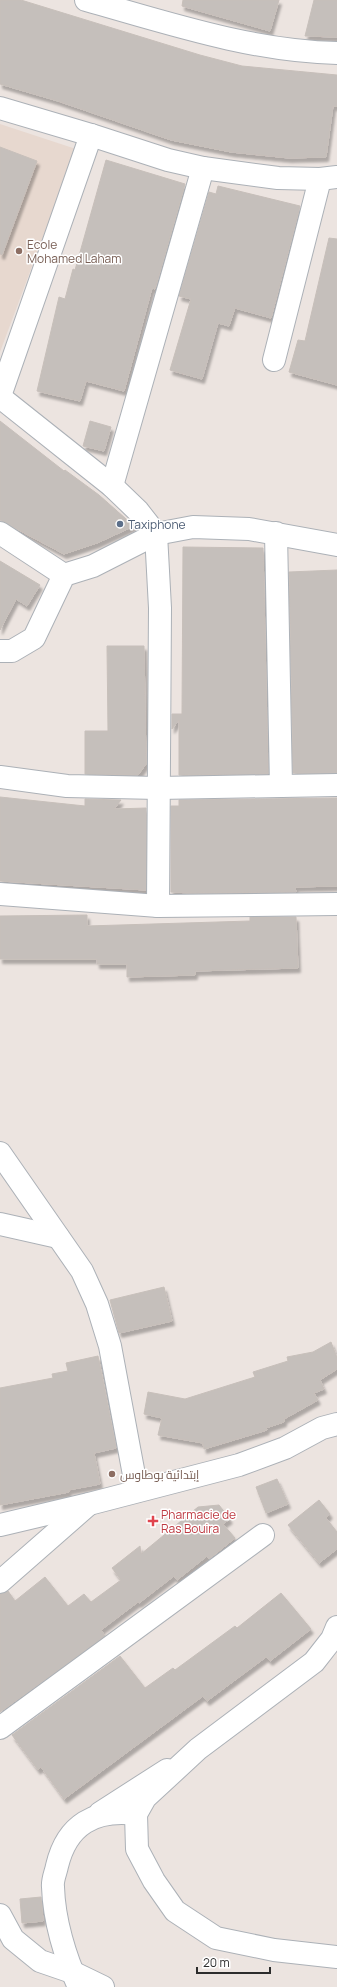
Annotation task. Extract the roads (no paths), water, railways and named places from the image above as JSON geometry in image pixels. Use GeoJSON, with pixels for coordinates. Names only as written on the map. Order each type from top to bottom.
{"type":"FeatureCollection","features":[{"type":"Feature","properties":{"kind":"street"},"geometry":{"type":"LineString","coordinates":[[86,0],[209,34],[252,43],[313,52],[337,53]]}},
{"type":"Feature","properties":{"kind":"street"},"geometry":{"type":"LineString","coordinates":[[0,108],[168,160],[203,168],[278,178],[329,178],[274,360]]}},
{"type":"Feature","properties":{"kind":"street"},"geometry":{"type":"LineString","coordinates":[[91,135],[0,396],[112,486],[138,511],[156,534],[160,608],[158,906]]}},
{"type":"Feature","properties":{"kind":"street"},"geometry":{"type":"LineString","coordinates":[[112,486],[203,168]]}},
{"type":"Feature","properties":{"kind":"street"},"geometry":{"type":"LineString","coordinates":[[0,651],[12,651],[34,638],[64,575],[93,566],[156,534],[193,527],[250,529],[337,545]]}},
{"type":"Feature","properties":{"kind":"street"},"geometry":{"type":"LineString","coordinates":[[276,533],[281,786]]}},
{"type":"Feature","properties":{"kind":"street"},"geometry":{"type":"LineString","coordinates":[[0,534],[64,575]]}},
{"type":"Feature","properties":{"kind":"street"},"geometry":{"type":"LineString","coordinates":[[0,777],[67,786],[158,788],[337,785]]}},
{"type":"Feature","properties":{"kind":"street"},"geometry":{"type":"LineString","coordinates":[[0,894],[158,906],[337,904]]}},
{"type":"Feature","properties":{"kind":"street"},"geometry":{"type":"LineString","coordinates":[[0,1153],[82,1271],[101,1318],[110,1346],[137,1491]]}},
{"type":"Feature","properties":{"kind":"street"},"geometry":{"type":"LineString","coordinates":[[0,1224],[58,1237]]}},
{"type":"Feature","properties":{"kind":"street"},"geometry":{"type":"LineString","coordinates":[[0,1525],[89,1504],[239,1465],[285,1448],[322,1428],[337,1424]]}},
{"type":"Feature","properties":{"kind":"street"},"geometry":{"type":"LineString","coordinates":[[0,1582],[89,1504]]}},
{"type":"Feature","properties":{"kind":"street"},"geometry":{"type":"LineString","coordinates":[[0,1728],[263,1535]]}},
{"type":"Feature","properties":{"kind":"street"},"geometry":{"type":"LineString","coordinates":[[75,1979],[60,1937],[52,1886],[61,1849],[78,1826],[198,1749],[314,1662],[332,1639],[337,1627]]}},
{"type":"Feature","properties":{"kind":"street"},"geometry":{"type":"LineString","coordinates":[[198,1749],[145,1798],[136,1814],[137,1849],[154,1881],[175,1911],[216,1938],[274,1950],[337,1957]]}},
{"type":"Feature","properties":{"kind":"street"},"geometry":{"type":"LineString","coordinates":[[94,1817],[113,1813],[136,1814]]}},
{"type":"Feature","properties":{"kind":"street"},"geometry":{"type":"LineString","coordinates":[[0,1915],[13,1939],[40,1961],[75,1979],[103,1987]]}},
{"type":"Feature","properties":{"kind":"place","name":"Ecole Mohamed Laham"},"geometry":{"type":"Point","coordinates":[19,251]}},
{"type":"Feature","properties":{"kind":"place","name":"Taxiphone"},"geometry":{"type":"Point","coordinates":[120,524]}},
{"type":"Feature","properties":{"kind":"place","name":"إبتدائية بوطاوس"},"geometry":{"type":"Point","coordinates":[112,1474]}},
{"type":"Feature","properties":{"kind":"place","name":"Pharmacie de Ras Bouira"},"geometry":{"type":"Point","coordinates":[153,1521]}}]}
